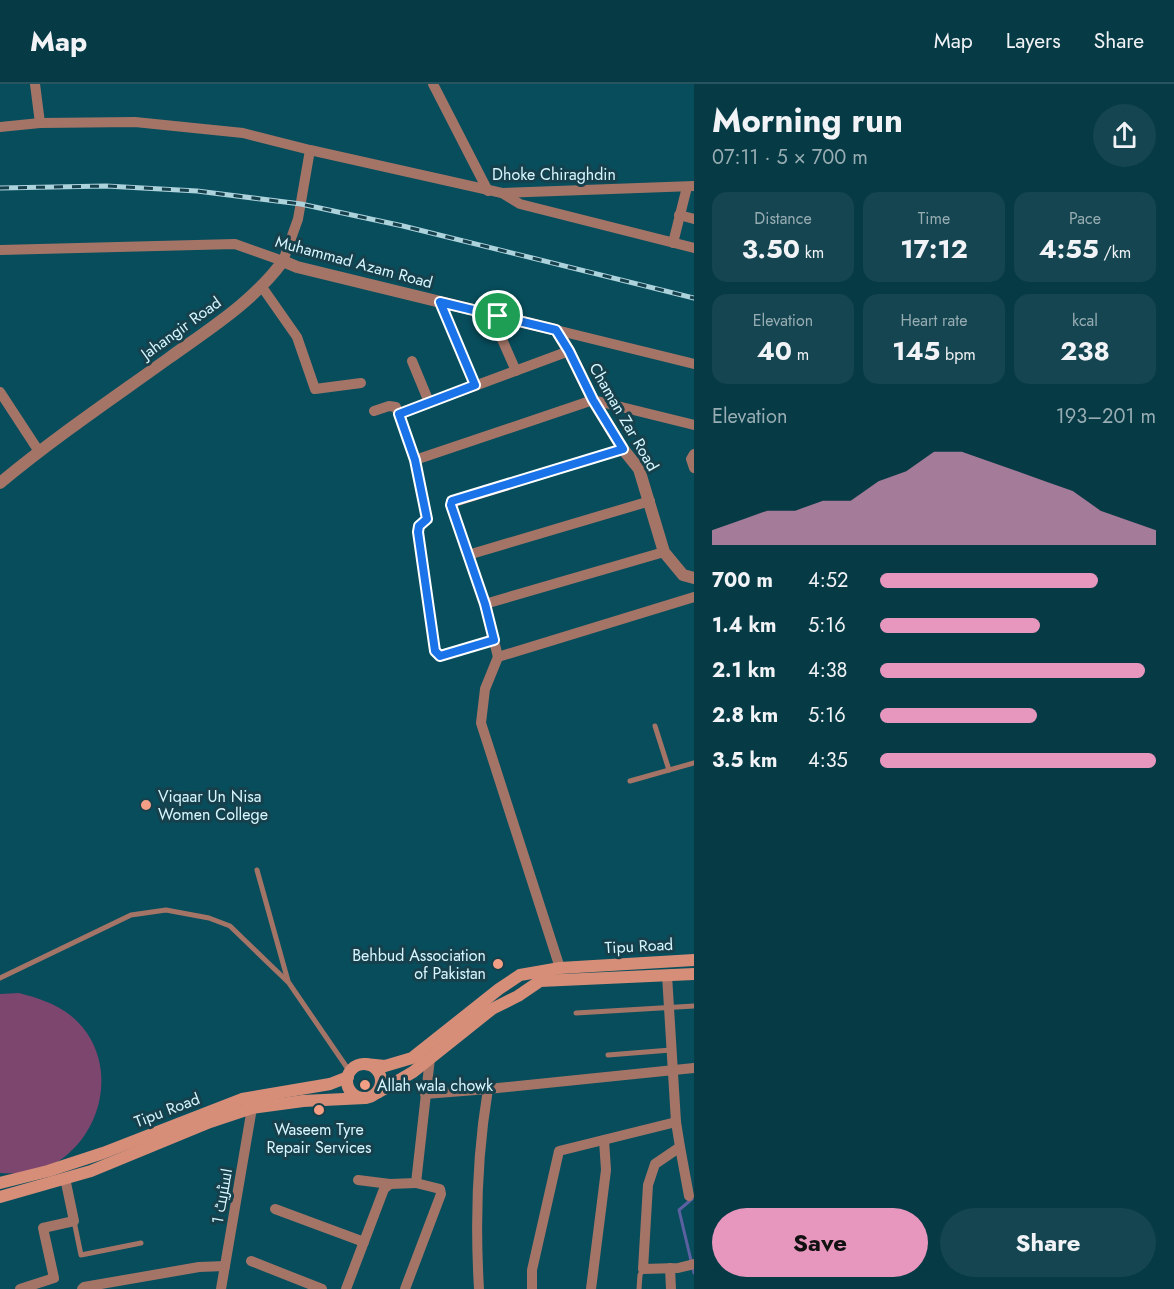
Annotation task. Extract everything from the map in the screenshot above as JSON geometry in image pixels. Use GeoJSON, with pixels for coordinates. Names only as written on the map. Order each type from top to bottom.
{"type":"FeatureCollection","features":[{"type":"Feature","properties":{"kind":"main road","name":"Tipu Road"},"geometry":{"type":"LineString","coordinates":[[365,1064],[385,1066],[412,1058],[520,975],[560,968],[694,960]]}},
{"type":"Feature","properties":{"kind":"main road"},"geometry":{"type":"LineString","coordinates":[[0,1197],[91,1171],[210,1122],[252,1108],[303,1101],[365,1098],[413,1072],[492,1009],[518,996],[540,981],[694,974]]}},
{"type":"Feature","properties":{"kind":"main road"},"geometry":{"type":"LineString","coordinates":[[365,1098],[359,1098],[349,1090],[349,1075],[356,1066],[365,1064],[378,1071],[381,1086],[377,1093]]}},
{"type":"Feature","properties":{"kind":"main road","name":"Tipu Road"},"geometry":{"type":"LineString","coordinates":[[0,1183],[103,1153],[242,1099],[330,1084],[349,1075]]}},
{"type":"Feature","properties":{"kind":"street"},"geometry":{"type":"LineString","coordinates":[[35,84],[40,123]]}},
{"type":"Feature","properties":{"kind":"street"},"geometry":{"type":"LineString","coordinates":[[433,84],[488,190]]}},
{"type":"Feature","properties":{"kind":"street","name":"Dhoke Chiraghdin"},"geometry":{"type":"LineString","coordinates":[[0,127],[40,123],[135,122],[243,133],[502,193],[690,186]]}},
{"type":"Feature","properties":{"kind":"street","name":"Jahangir Road"},"geometry":{"type":"LineString","coordinates":[[0,483],[38,450],[216,325],[262,287],[283,261],[298,219],[310,150]]}},
{"type":"Feature","properties":{"kind":"street"},"geometry":{"type":"LineString","coordinates":[[673,243],[679,215],[690,186]]}},
{"type":"Feature","properties":{"kind":"street"},"geometry":{"type":"LineString","coordinates":[[502,193],[520,204],[694,248]]}},
{"type":"Feature","properties":{"kind":"street"},"geometry":{"type":"LineString","coordinates":[[679,215],[694,219]]}},
{"type":"Feature","properties":{"kind":"street","name":"Muhammad Azam Road"},"geometry":{"type":"LineString","coordinates":[[0,250],[235,244],[283,261],[694,364]]}},
{"type":"Feature","properties":{"kind":"street"},"geometry":{"type":"LineString","coordinates":[[262,287],[297,337],[315,389],[361,383]]}},
{"type":"Feature","properties":{"kind":"street"},"geometry":{"type":"LineString","coordinates":[[440,302],[475,385]]}},
{"type":"Feature","properties":{"kind":"street","name":"Chaman Zar Road"},"geometry":{"type":"LineString","coordinates":[[556,330],[593,400],[623,449],[639,469],[664,552],[683,575],[694,578]]}},
{"type":"Feature","properties":{"kind":"street"},"geometry":{"type":"LineString","coordinates":[[501,337],[516,370]]}},
{"type":"Feature","properties":{"kind":"street"},"geometry":{"type":"LineString","coordinates":[[399,414],[569,351]]}},
{"type":"Feature","properties":{"kind":"street"},"geometry":{"type":"LineString","coordinates":[[412,361],[429,402]]}},
{"type":"Feature","properties":{"kind":"street"},"geometry":{"type":"LineString","coordinates":[[0,393],[38,450]]}},
{"type":"Feature","properties":{"kind":"street"},"geometry":{"type":"LineString","coordinates":[[415,460],[593,400],[694,424]]}},
{"type":"Feature","properties":{"kind":"street"},"geometry":{"type":"LineString","coordinates":[[374,411],[393,406],[399,414],[415,460],[427,519],[419,526],[418,532],[435,651],[440,656],[494,640]]}},
{"type":"Feature","properties":{"kind":"street"},"geometry":{"type":"LineString","coordinates":[[560,968],[481,723],[485,689],[498,657],[485,604],[451,505],[452,501],[623,449]]}},
{"type":"Feature","properties":{"kind":"street"},"geometry":{"type":"LineString","coordinates":[[694,454],[691,459],[694,468]]}},
{"type":"Feature","properties":{"kind":"street"},"geometry":{"type":"LineString","coordinates":[[468,555],[650,501]]}},
{"type":"Feature","properties":{"kind":"street"},"geometry":{"type":"LineString","coordinates":[[485,604],[664,552]]}},
{"type":"Feature","properties":{"kind":"street"},"geometry":{"type":"LineString","coordinates":[[498,657],[694,597]]}},
{"type":"Feature","properties":{"kind":"street"},"geometry":{"type":"LineString","coordinates":[[667,975],[676,1122],[688,1196]]}},
{"type":"Feature","properties":{"kind":"street"},"geometry":{"type":"LineString","coordinates":[[416,1183],[430,1058]]}},
{"type":"Feature","properties":{"kind":"street"},"geometry":{"type":"LineString","coordinates":[[425,1094],[694,1068]]}},
{"type":"Feature","properties":{"kind":"street"},"geometry":{"type":"LineString","coordinates":[[479,1289],[478,1169],[480,1136],[488,1089]]}},
{"type":"Feature","properties":{"kind":"street","name":"اسٹریٹ 1"},"geometry":{"type":"LineString","coordinates":[[221,1289],[252,1108]]}},
{"type":"Feature","properties":{"kind":"street"},"geometry":{"type":"LineString","coordinates":[[532,1289],[532,1270],[559,1152],[676,1122]]}},
{"type":"Feature","properties":{"kind":"street"},"geometry":{"type":"LineString","coordinates":[[591,1289],[605,1178],[604,1140]]}},
{"type":"Feature","properties":{"kind":"street"},"geometry":{"type":"LineString","coordinates":[[680,1146],[656,1164],[648,1185],[644,1269],[690,1266]]}},
{"type":"Feature","properties":{"kind":"street"},"geometry":{"type":"LineString","coordinates":[[20,1289],[54,1278],[43,1228],[74,1221],[65,1178]]}},
{"type":"Feature","properties":{"kind":"street"},"geometry":{"type":"LineString","coordinates":[[358,1180],[390,1184],[416,1183],[440,1189],[441,1194],[405,1289]]}},
{"type":"Feature","properties":{"kind":"street"},"geometry":{"type":"LineString","coordinates":[[346,1289],[384,1189],[390,1184]]}},
{"type":"Feature","properties":{"kind":"street"},"geometry":{"type":"LineString","coordinates":[[275,1209],[364,1242]]}},
{"type":"Feature","properties":{"kind":"street"},"geometry":{"type":"LineString","coordinates":[[251,1261],[322,1289]]}},
{"type":"Feature","properties":{"kind":"street"},"geometry":{"type":"LineString","coordinates":[[82,1289],[199,1267],[225,1266]]}},
{"type":"Feature","properties":{"kind":"street"},"geometry":{"type":"LineString","coordinates":[[670,1268],[671,1289]]}},
{"type":"Feature","properties":{"kind":"lane"},"geometry":{"type":"LineString","coordinates":[[655,726],[669,770]]}},
{"type":"Feature","properties":{"kind":"lane"},"geometry":{"type":"LineString","coordinates":[[630,781],[694,763]]}},
{"type":"Feature","properties":{"kind":"lane"},"geometry":{"type":"LineString","coordinates":[[257,870],[289,983]]}},
{"type":"Feature","properties":{"kind":"lane"},"geometry":{"type":"LineString","coordinates":[[0,978],[130,915],[166,910],[209,918],[230,926],[289,983],[349,1075]]}},
{"type":"Feature","properties":{"kind":"lane"},"geometry":{"type":"LineString","coordinates":[[576,1013],[694,1006]]}},
{"type":"Feature","properties":{"kind":"lane"},"geometry":{"type":"LineString","coordinates":[[608,1055],[671,1050]]}},
{"type":"Feature","properties":{"kind":"lane"},"geometry":{"type":"LineString","coordinates":[[74,1221],[81,1255],[141,1243]]}},
{"type":"Feature","properties":{"kind":"lane"},"geometry":{"type":"LineString","coordinates":[[639,1289],[640,1275],[644,1269]]}},
{"type":"Feature","properties":{"kind":"shaded area"},"geometry":{"type":"Polygon","coordinates":[[[19,993],[58,1007],[70,1015],[86,1032],[96,1051],[101,1072],[101,1093],[96,1114],[86,1133],[72,1150],[54,1164],[41,1169],[21,1173],[0,1173],[0,994],[19,993]]]}},
{"type":"Feature","properties":{"kind":"waterway"},"geometry":{"type":"LineString","coordinates":[[692,1199],[679,1210],[694,1273]]}},
{"type":"Feature","properties":{"kind":"railway"},"geometry":{"type":"LineString","coordinates":[[0,188],[106,186],[197,191],[301,204],[403,226],[694,298]]}},
{"type":"Feature","properties":{"kind":"place","name":"Viqaar Un Nisa Women College"},"geometry":{"type":"Point","coordinates":[146,805]}},
{"type":"Feature","properties":{"kind":"place","name":"Behbud Association of Pakistan"},"geometry":{"type":"Point","coordinates":[498,964]}},
{"type":"Feature","properties":{"kind":"place","name":"Allah wala chowk"},"geometry":{"type":"Point","coordinates":[365,1085]}},
{"type":"Feature","properties":{"kind":"place","name":"Waseem Tyre Repair Services"},"geometry":{"type":"Point","coordinates":[319,1110]}},
{"type":"Feature","properties":{"kind":"route"},"geometry":{"type":"LineString","coordinates":[[440,302],[498,316],[556,330],[593,400],[623,449],[452,501],[451,505],[485,604],[494,640],[440,656],[435,651],[418,532],[419,526],[427,519],[415,460],[399,414],[475,385],[440,302]]}}]}
